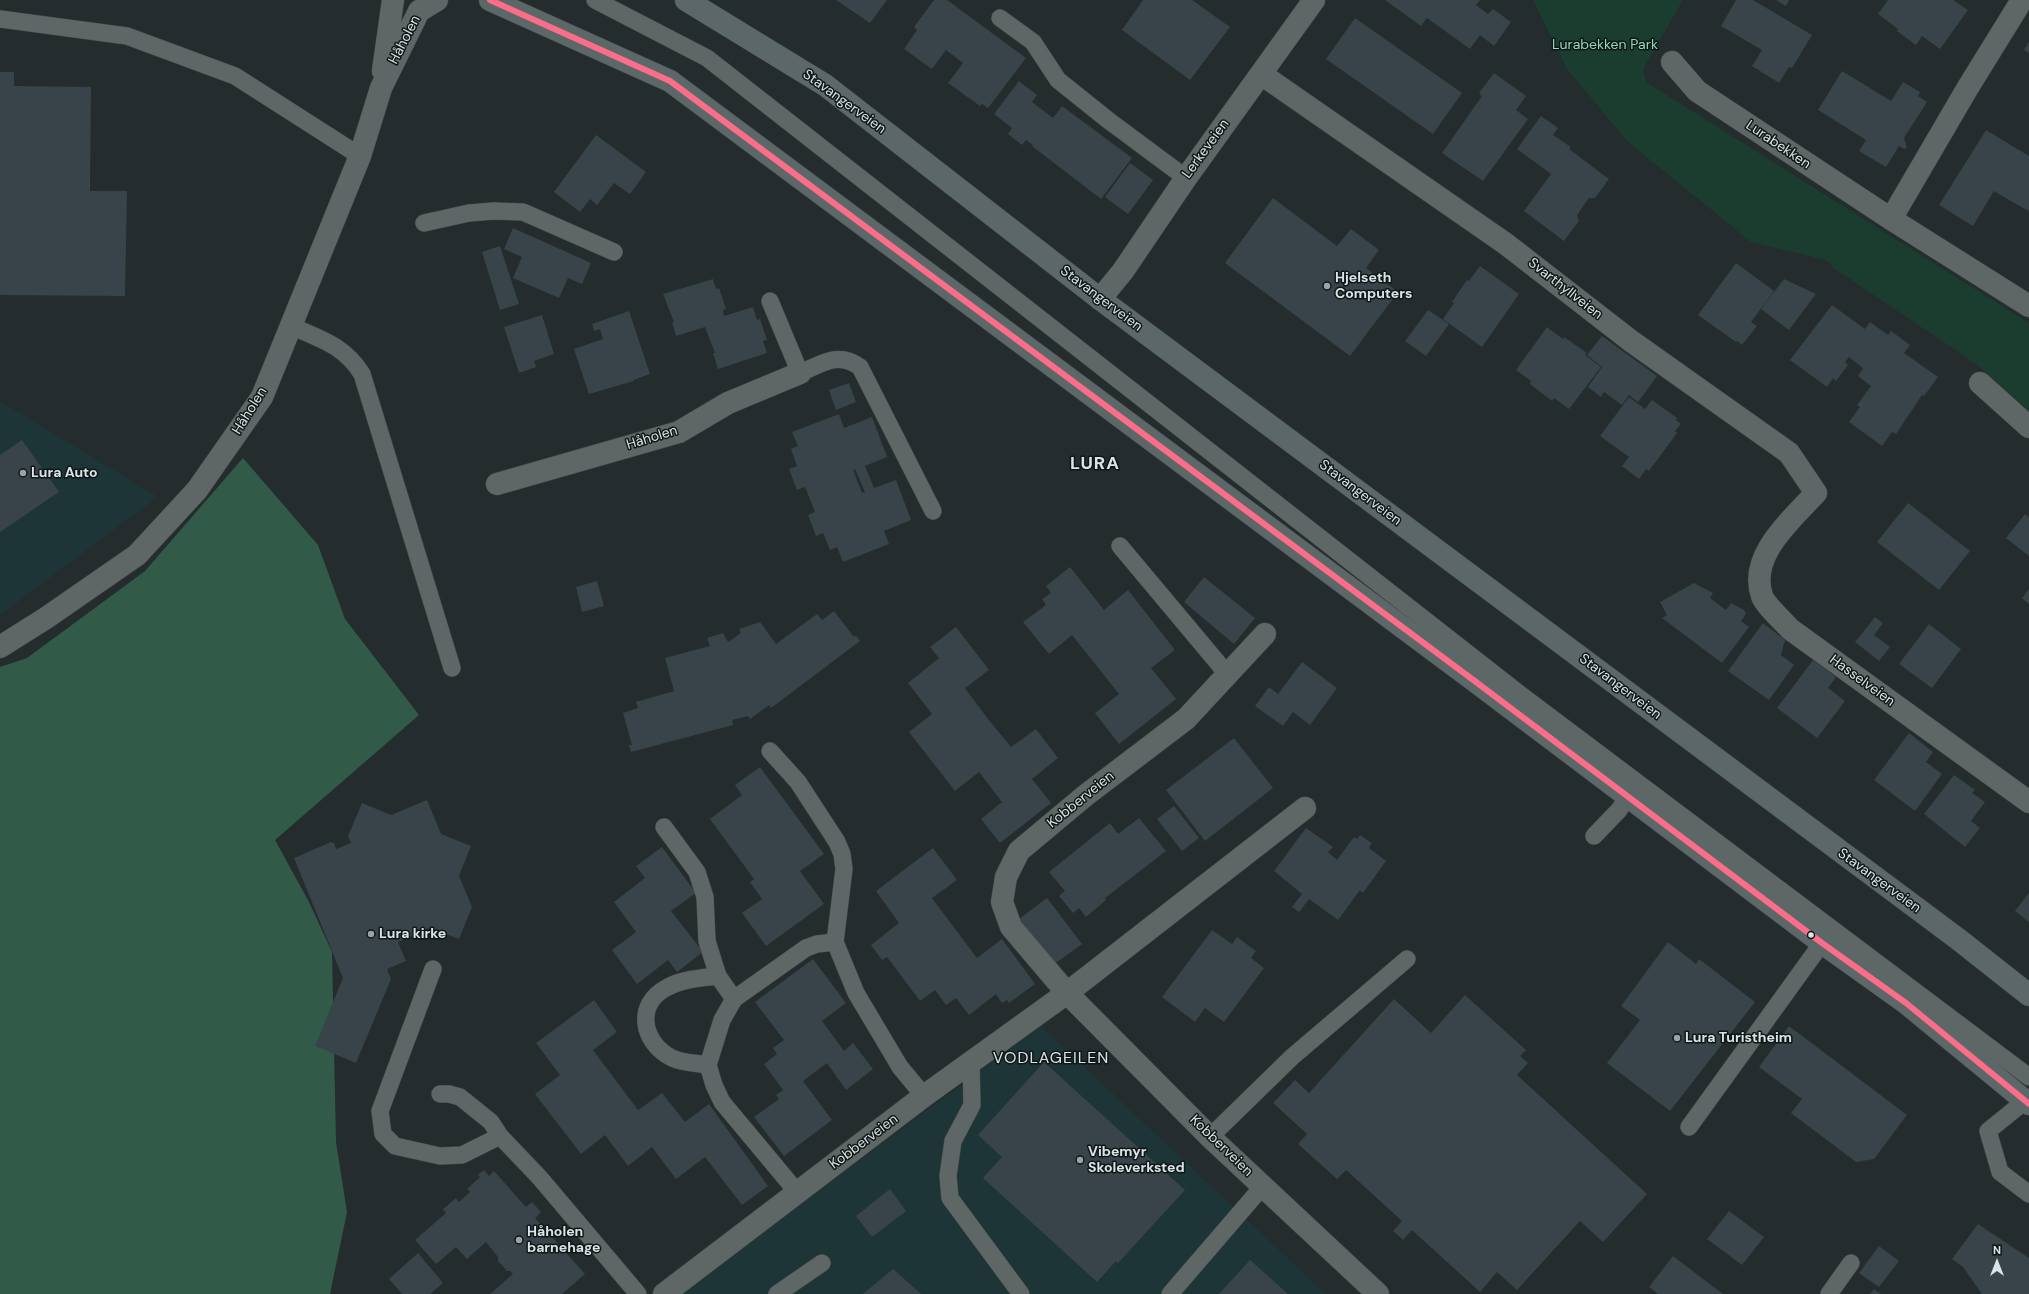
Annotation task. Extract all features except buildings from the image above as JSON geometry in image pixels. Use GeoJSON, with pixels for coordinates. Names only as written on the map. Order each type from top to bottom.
{"type":"FeatureCollection","features":[{"type":"Feature","properties":{"kind":"main road"},"geometry":{"type":"LineString","coordinates":[[490,0],[670,81],[1628,796],[1822,943],[1906,1003],[2027,1103]]}},
{"type":"Feature","properties":{"kind":"main road","name":"Stavangerveien"},"geometry":{"type":"LineString","coordinates":[[686,0],[825,85],[1100,299],[1958,939],[2029,995]]}},
{"type":"Feature","properties":{"kind":"street","name":"Håholen"},"geometry":{"type":"LineString","coordinates":[[381,88],[393,0]]}},
{"type":"Feature","properties":{"kind":"street","name":"Håholen"},"geometry":{"type":"LineString","coordinates":[[0,647],[46,618],[136,555],[197,490],[262,397],[360,156],[381,88],[419,11],[437,0]]}},
{"type":"Feature","properties":{"kind":"street","name":"Lerkeveien"},"geometry":{"type":"LineString","coordinates":[[1100,299],[1122,271],[1186,178],[1314,0]]}},
{"type":"Feature","properties":{"kind":"street"},"geometry":{"type":"LineString","coordinates":[[1891,219],[1967,89],[2022,0]]}},
{"type":"Feature","properties":{"kind":"street","name":"Lurabekken"},"geometry":{"type":"LineString","coordinates":[[1672,62],[1697,91],[1891,219],[2029,306]]}},
{"type":"Feature","properties":{"kind":"street","name":"Svarthyllveien"},"geometry":{"type":"LineString","coordinates":[[1261,74],[1506,244],[1631,341],[1789,453],[1816,493],[1783,527]]}},
{"type":"Feature","properties":{"kind":"street","name":"Håholen"},"geometry":{"type":"LineString","coordinates":[[497,484],[679,432],[728,404],[800,373]]}},
{"type":"Feature","properties":{"kind":"street"},"geometry":{"type":"LineString","coordinates":[[1980,383],[2029,427]]}},
{"type":"Feature","properties":{"kind":"street","name":"Hasselveien"},"geometry":{"type":"LineString","coordinates":[[1783,527],[1765,556],[1759,577],[1762,598],[1790,629],[2029,802]]}},
{"type":"Feature","properties":{"kind":"street","name":"Kobberveien"},"geometry":{"type":"LineString","coordinates":[[1265,634],[1186,719],[1086,795],[1019,851],[1006,877],[1002,902],[1011,927],[1067,993],[1210,1137],[1378,1294]]}},
{"type":"Feature","properties":{"kind":"street","name":"Kobberveien"},"geometry":{"type":"LineString","coordinates":[[664,1294],[924,1096],[1067,993],[1305,808]]}},
{"type":"Feature","properties":{"kind":"lane"},"geometry":{"type":"LineString","coordinates":[[595,0],[707,58],[1521,696],[2029,1077]]}},
{"type":"Feature","properties":{"kind":"lane"},"geometry":{"type":"LineString","coordinates":[[1000,18],[1033,42],[1058,80],[1108,120],[1186,178]]}},
{"type":"Feature","properties":{"kind":"lane"},"geometry":{"type":"LineString","coordinates":[[0,19],[128,36],[235,76],[360,156]]}},
{"type":"Feature","properties":{"kind":"lane"},"geometry":{"type":"LineString","coordinates":[[424,223],[469,213],[494,211],[523,212],[614,252]]}},
{"type":"Feature","properties":{"kind":"lane"},"geometry":{"type":"LineString","coordinates":[[770,301],[800,373],[839,359],[845,359],[860,367],[933,511]]}},
{"type":"Feature","properties":{"kind":"lane"},"geometry":{"type":"LineString","coordinates":[[291,326],[333,345],[352,359],[362,374],[452,668]]}},
{"type":"Feature","properties":{"kind":"lane"},"geometry":{"type":"LineString","coordinates":[[1120,546],[1228,675]]}},
{"type":"Feature","properties":{"kind":"lane"},"geometry":{"type":"LineString","coordinates":[[770,751],[798,782],[837,842],[842,854],[844,869],[835,942],[856,992],[900,1066],[924,1096]]}},
{"type":"Feature","properties":{"kind":"lane"},"geometry":{"type":"LineString","coordinates":[[1594,836],[1619,810],[1628,796]]}},
{"type":"Feature","properties":{"kind":"lane"},"geometry":{"type":"LineString","coordinates":[[664,827],[697,872],[705,897],[708,941],[718,976],[734,999]]}},
{"type":"Feature","properties":{"kind":"lane"},"geometry":{"type":"LineString","coordinates":[[797,1192],[722,1102],[714,1085],[708,1065],[722,1020],[734,999],[806,948],[817,944],[835,942]]}},
{"type":"Feature","properties":{"kind":"lane"},"geometry":{"type":"LineString","coordinates":[[1689,1127],[1822,943]]}},
{"type":"Feature","properties":{"kind":"lane"},"geometry":{"type":"LineString","coordinates":[[1210,1137],[1292,1057],[1407,959]]}},
{"type":"Feature","properties":{"kind":"lane"},"geometry":{"type":"LineString","coordinates":[[433,969],[380,1111],[383,1134],[395,1146],[440,1156],[462,1155],[500,1136]]}},
{"type":"Feature","properties":{"kind":"lane"},"geometry":{"type":"LineString","coordinates":[[708,1065],[674,1059],[658,1048],[649,1036],[646,1020],[647,1007],[654,996],[680,981],[718,976]]}},
{"type":"Feature","properties":{"kind":"lane"},"geometry":{"type":"LineString","coordinates":[[971,1063],[972,1105],[953,1141],[948,1176],[950,1198],[1021,1294]]}},
{"type":"Feature","properties":{"kind":"lane"},"geometry":{"type":"LineString","coordinates":[[440,1094],[449,1094],[460,1097],[491,1122],[500,1136],[540,1178],[638,1294]]}},
{"type":"Feature","properties":{"kind":"lane"},"geometry":{"type":"LineString","coordinates":[[2027,1103],[1988,1132],[2000,1172],[2029,1194]]}},
{"type":"Feature","properties":{"kind":"lane"},"geometry":{"type":"LineString","coordinates":[[1170,1294],[1263,1186]]}},
{"type":"Feature","properties":{"kind":"lane"},"geometry":{"type":"LineString","coordinates":[[777,1294],[822,1262]]}},
{"type":"Feature","properties":{"kind":"lane"},"geometry":{"type":"LineString","coordinates":[[1829,1294],[1850,1262]]}},
{"type":"Feature","properties":{"kind":"shaded area"},"geometry":{"type":"Polygon","coordinates":[[[0,401],[158,497],[0,615],[0,401]]]}},
{"type":"Feature","properties":{"kind":"shaded area"},"geometry":{"type":"Polygon","coordinates":[[[1041,1026],[1326,1294],[679,1294],[1041,1026]]]}},
{"type":"Feature","properties":{"kind":"green space","name":"Lurabekken Park"},"geometry":{"type":"Polygon","coordinates":[[[1533,0],[1683,0],[1643,69],[1646,82],[2029,323],[2029,411],[1976,364],[1832,267],[1826,260],[1751,242],[1627,141],[1567,69],[1533,0]]]}},
{"type":"Feature","properties":{"kind":"green space"},"geometry":{"type":"Polygon","coordinates":[[[243,458],[318,545],[345,619],[419,715],[275,840],[309,902],[332,952],[336,1142],[347,1212],[330,1294],[0,1294],[0,667],[27,658],[145,571],[243,458]]]}},
{"type":"Feature","properties":{"kind":"transit line"},"geometry":{"type":"LineString","coordinates":[[490,0],[670,81],[1476,682],[1822,943],[1906,1003],[2029,1104]]}},
{"type":"Feature","properties":{"kind":"place","name":"Hjelseth Computers"},"geometry":{"type":"Point","coordinates":[1327,286]}},
{"type":"Feature","properties":{"kind":"place","name":"Lura Auto"},"geometry":{"type":"Point","coordinates":[23,473]}},
{"type":"Feature","properties":{"kind":"place","name":"Lura kirke"},"geometry":{"type":"Point","coordinates":[371,934]}},
{"type":"Feature","properties":{"kind":"place","name":"Lura Turistheim"},"geometry":{"type":"Point","coordinates":[1677,1038]}},
{"type":"Feature","properties":{"kind":"place","name":"Vibemyr Skoleverksted"},"geometry":{"type":"Point","coordinates":[1080,1160]}},
{"type":"Feature","properties":{"kind":"place","name":"Håholen barnehage"},"geometry":{"type":"Point","coordinates":[519,1240]}},
{"type":"Feature","properties":{"kind":"district","name":"LURA"},"geometry":{"type":"Point","coordinates":[1095,464]}},
{"type":"Feature","properties":{"kind":"district","name":"VODLAGEILEN"},"geometry":{"type":"Point","coordinates":[1051,1059]}}]}
